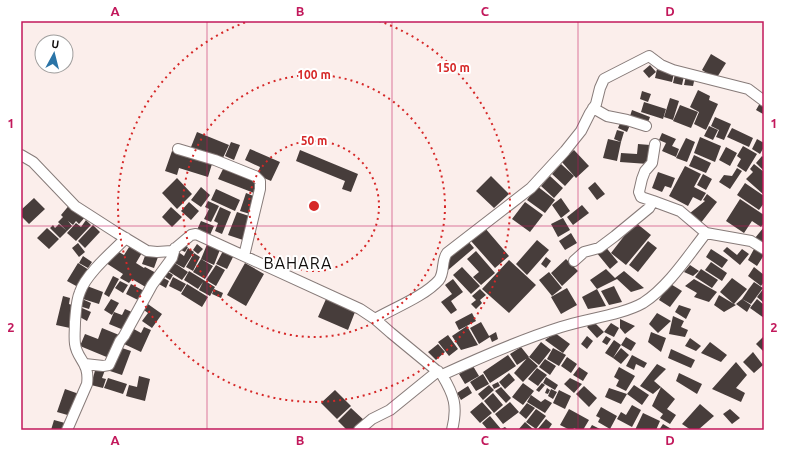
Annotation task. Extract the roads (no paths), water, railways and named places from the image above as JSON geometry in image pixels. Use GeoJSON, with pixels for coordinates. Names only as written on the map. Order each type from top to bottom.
{"type":"FeatureCollection","features":[{"type":"Feature","properties":{"kind":"street"},"geometry":{"type":"LineString","coordinates":[[375,319],[417,296],[439,279],[442,273],[443,261],[447,253],[531,188],[576,138],[598,100],[599,90],[604,79],[649,56],[661,65],[673,70],[748,89],[764,101]]}},
{"type":"Feature","properties":{"kind":"street"},"geometry":{"type":"LineString","coordinates":[[593,108],[607,116],[646,126]]}},
{"type":"Feature","properties":{"kind":"street"},"geometry":{"type":"LineString","coordinates":[[655,144],[652,162],[644,172],[639,192],[641,197],[680,211],[706,233],[751,241],[764,249]]}},
{"type":"Feature","properties":{"kind":"street"},"geometry":{"type":"LineString","coordinates":[[178,149],[215,160],[255,176],[260,181],[260,189],[244,256]]}},
{"type":"Feature","properties":{"kind":"street"},"geometry":{"type":"LineString","coordinates":[[21,155],[33,162],[75,206],[147,251],[172,251],[191,235],[195,234],[284,273],[356,307],[375,319],[440,373],[450,388],[455,403],[455,417],[452,430]]}},
{"type":"Feature","properties":{"kind":"street"},"geometry":{"type":"LineString","coordinates":[[574,261],[584,252],[599,248],[615,236],[649,208],[653,201]]}},
{"type":"Feature","properties":{"kind":"street"},"geometry":{"type":"LineString","coordinates":[[359,430],[372,419],[390,410],[440,373],[523,340],[580,321],[628,309],[642,303],[659,291],[706,233]]}},
{"type":"Feature","properties":{"kind":"street"},"geometry":{"type":"LineString","coordinates":[[67,430],[87,384],[87,370],[75,344],[76,312],[80,290],[89,276],[126,238]]}},
{"type":"Feature","properties":{"kind":"street"},"geometry":{"type":"LineString","coordinates":[[85,364],[103,366],[109,365],[138,308],[152,285],[172,258],[175,248]]}},
{"type":"Feature","properties":{"kind":"district","name":"BAHARA"},"geometry":{"type":"Point","coordinates":[298,263]}}]}
